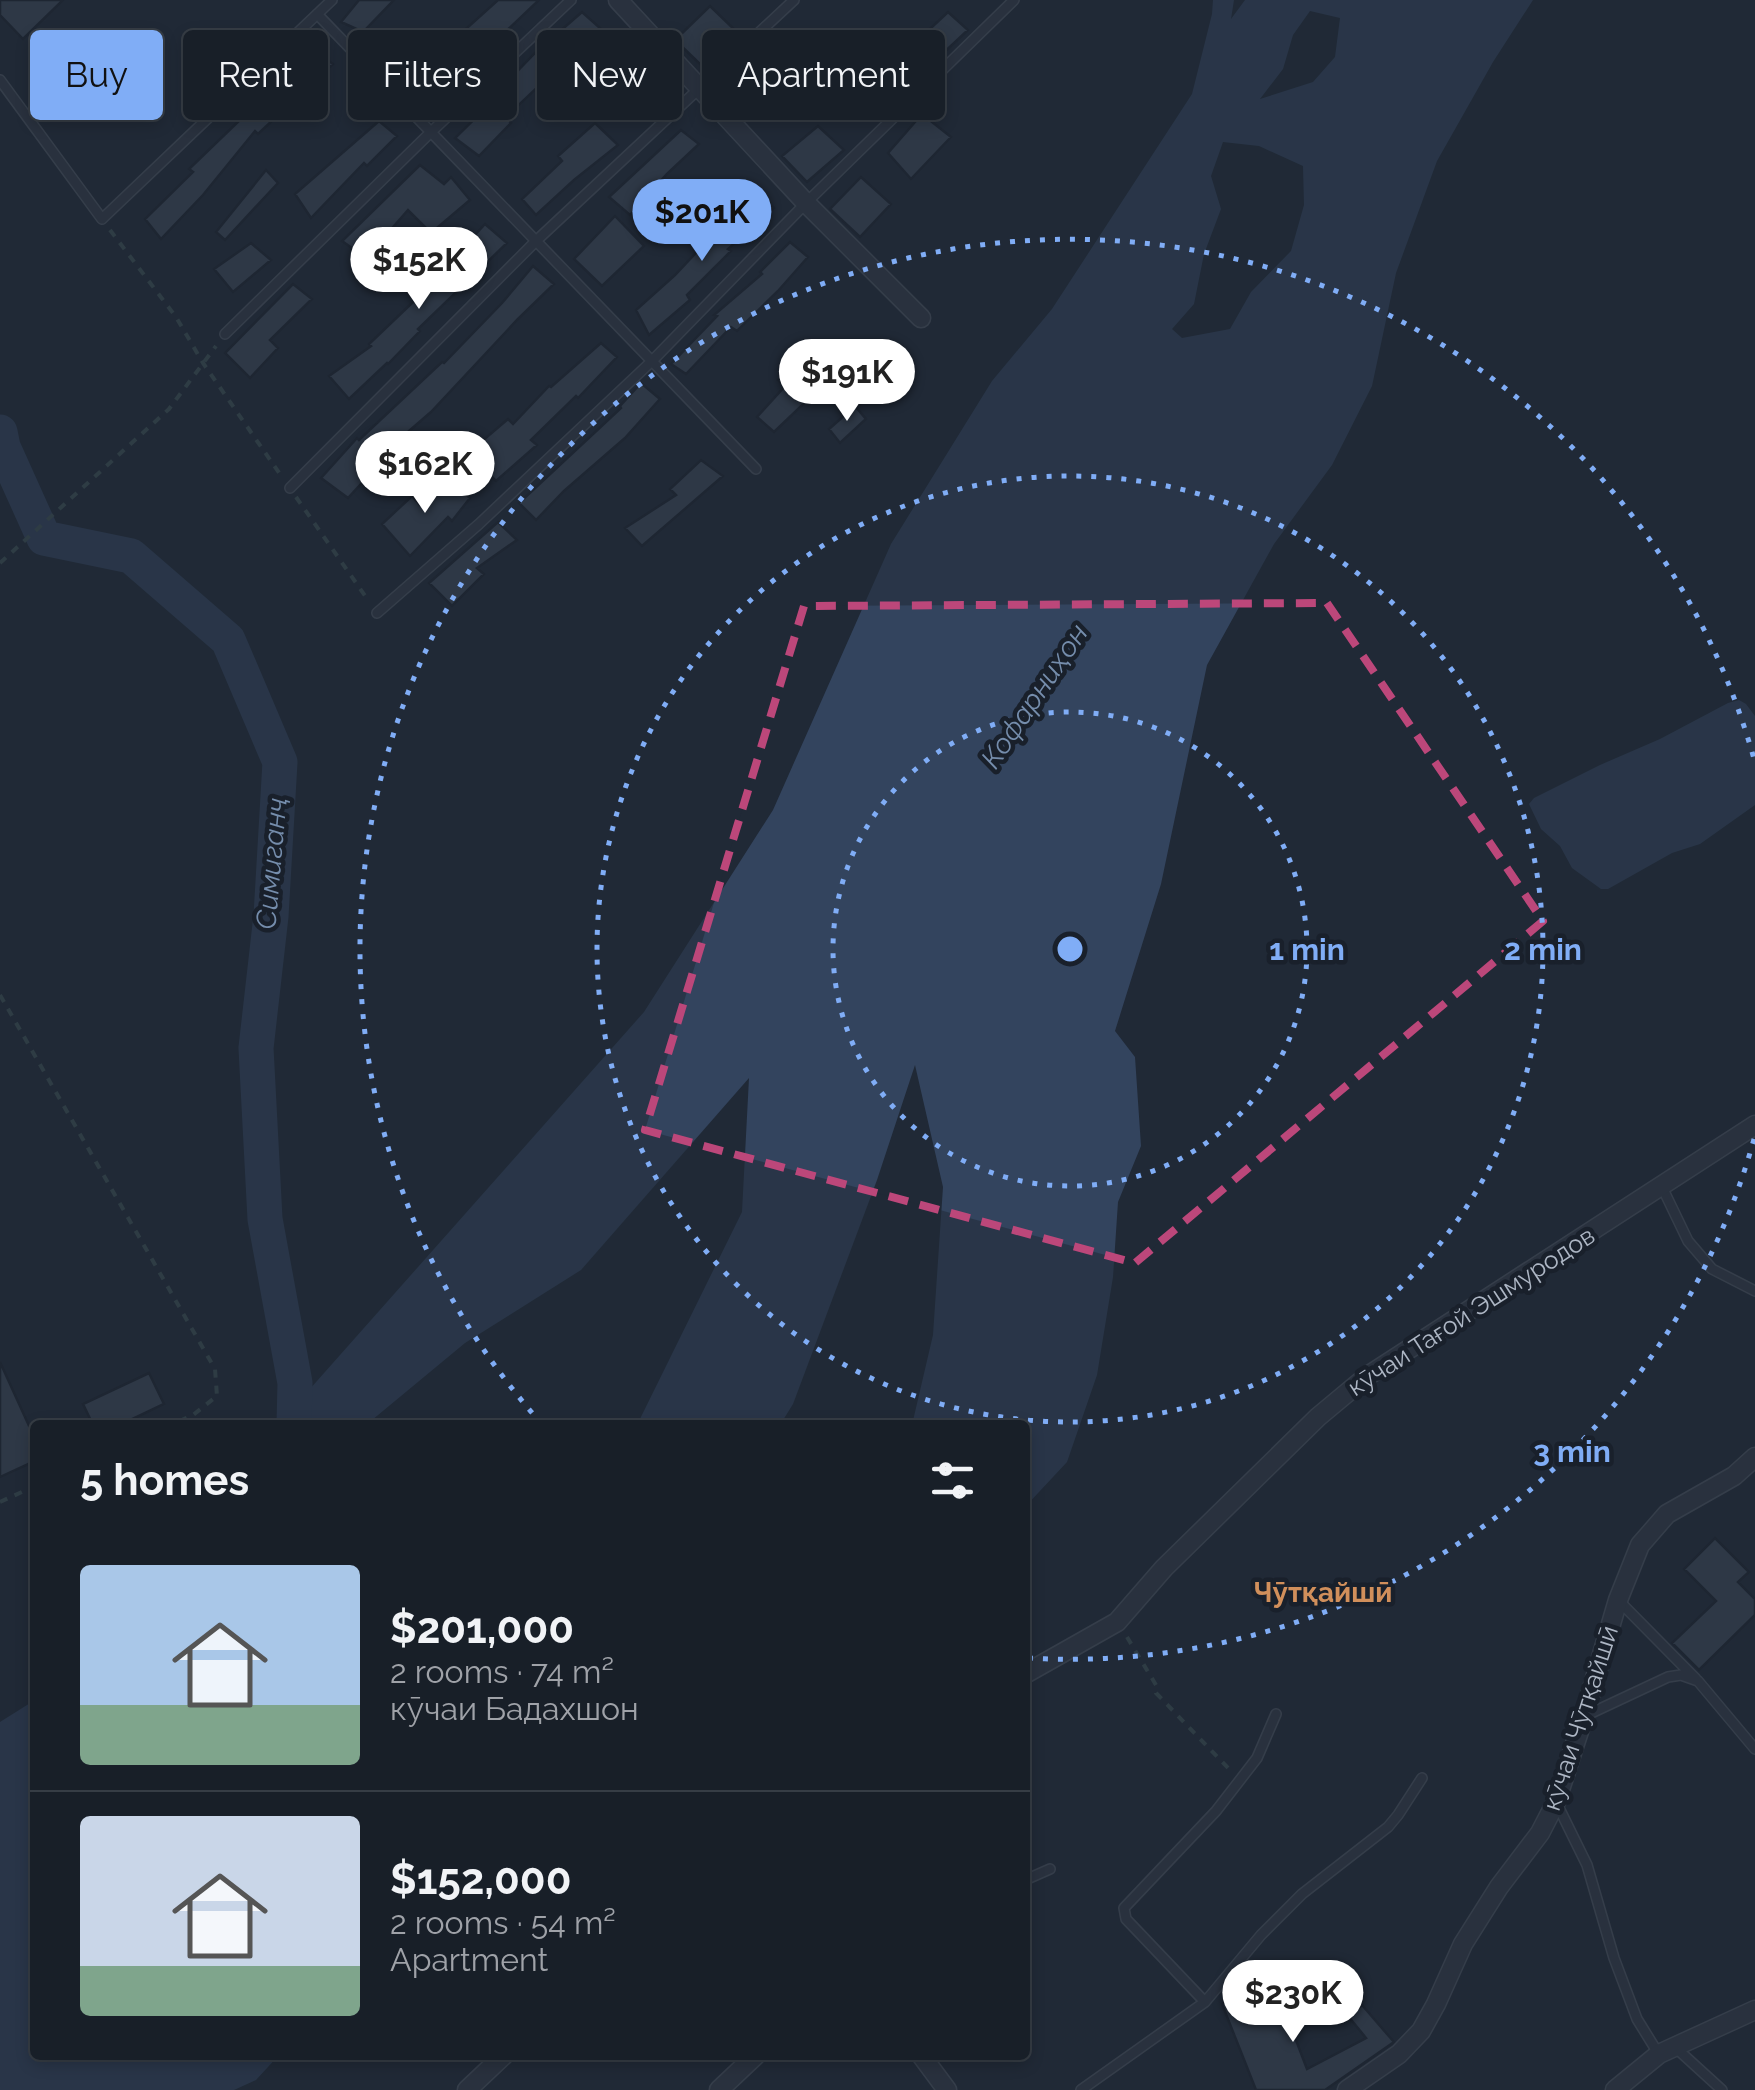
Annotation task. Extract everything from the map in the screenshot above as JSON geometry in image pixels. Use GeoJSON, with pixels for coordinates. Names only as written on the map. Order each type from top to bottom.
{"type":"FeatureCollection","features":[{"type":"Feature","properties":{"kind":"street"},"geometry":{"type":"LineString","coordinates":[[618,0],[806,203],[921,318]]}},
{"type":"Feature","properties":{"kind":"street","name":"кӯчаи Тағой Эшмуродов"},"geometry":{"type":"LineString","coordinates":[[1030,1671],[1117,1622],[1164,1568],[1318,1417],[1366,1376],[1755,1125]]}},
{"type":"Feature","properties":{"kind":"street","name":"кӯчаи Чӯтқайшӣ"},"geometry":{"type":"LineString","coordinates":[[1347,2090],[1399,2054],[1421,2031],[1462,1944],[1540,1833],[1556,1802],[1618,1600],[1640,1545],[1667,1514],[1734,1476],[1755,1457]]}},
{"type":"Feature","properties":{"kind":"street"},"geometry":{"type":"LineString","coordinates":[[1615,2090],[1666,2050],[1755,2010]]}},
{"type":"Feature","properties":{"kind":"street"},"geometry":{"type":"LineString","coordinates":[[468,2090],[499,2060]]}},
{"type":"Feature","properties":{"kind":"street"},"geometry":{"type":"LineString","coordinates":[[719,2090],[751,2060]]}},
{"type":"Feature","properties":{"kind":"street"},"geometry":{"type":"LineString","coordinates":[[925,2060],[947,2090]]}},
{"type":"Feature","properties":{"kind":"lane"},"geometry":{"type":"LineString","coordinates":[[0,80],[102,219],[332,0]]}},
{"type":"Feature","properties":{"kind":"lane"},"geometry":{"type":"LineString","coordinates":[[225,334],[571,0]]}},
{"type":"Feature","properties":{"kind":"lane"},"geometry":{"type":"LineString","coordinates":[[290,488],[537,240],[794,0]]}},
{"type":"Feature","properties":{"kind":"lane"},"geometry":{"type":"LineString","coordinates":[[378,613],[652,361],[806,203],[1014,0]]}},
{"type":"Feature","properties":{"kind":"lane"},"geometry":{"type":"LineString","coordinates":[[317,14],[756,468]]}},
{"type":"Feature","properties":{"kind":"lane"},"geometry":{"type":"LineString","coordinates":[[1662,1187],[1688,1241],[1712,1269],[1755,1291]]}},
{"type":"Feature","properties":{"kind":"lane"},"geometry":{"type":"LineString","coordinates":[[1618,1600],[1698,1680],[1755,1749]]}},
{"type":"Feature","properties":{"kind":"lane"},"geometry":{"type":"LineString","coordinates":[[1584,1716],[1668,1677],[1682,1675],[1698,1680]]}},
{"type":"Feature","properties":{"kind":"lane"},"geometry":{"type":"LineString","coordinates":[[1205,2002],[1126,1919],[1124,1908],[1176,1856],[1240,1781],[1257,1758],[1276,1714]]}},
{"type":"Feature","properties":{"kind":"lane"},"geometry":{"type":"LineString","coordinates":[[1081,2090],[1205,2002],[1261,1934],[1302,1894],[1388,1827],[1422,1778]]}},
{"type":"Feature","properties":{"kind":"lane"},"geometry":{"type":"LineString","coordinates":[[1556,1802],[1586,1865],[1637,2019],[1666,2050],[1722,2090]]}},
{"type":"Feature","properties":{"kind":"lane"},"geometry":{"type":"LineString","coordinates":[[1030,1878],[1050,1869]]}},
{"type":"Feature","properties":{"kind":"path"},"geometry":{"type":"LineString","coordinates":[[102,219],[176,317],[203,364],[378,613]]}},
{"type":"Feature","properties":{"kind":"path"},"geometry":{"type":"LineString","coordinates":[[0,564],[170,409],[225,334]]}},
{"type":"Feature","properties":{"kind":"path"},"geometry":{"type":"LineString","coordinates":[[0,995],[215,1369],[216,1396],[182,1420]]}},
{"type":"Feature","properties":{"kind":"path"},"geometry":{"type":"LineString","coordinates":[[0,1502],[30,1488]]}},
{"type":"Feature","properties":{"kind":"path"},"geometry":{"type":"LineString","coordinates":[[1117,1622],[1156,1685],[1156,1692],[1240,1781]]}},
{"type":"Feature","properties":{"kind":"highlighted area"},"geometry":{"type":"Polygon","coordinates":[[[1327,603],[1543,921],[1135,1263],[645,1130],[804,606],[1327,603]]]}},
{"type":"Feature","properties":{"kind":"water","name":"Кофарниҳон"},"geometry":{"type":"Polygon","coordinates":[[[1213,0],[1234,0],[1231,19],[1245,0],[1533,0],[1437,161],[1396,273],[1372,386],[1332,465],[1274,544],[1207,665],[1161,884],[1115,1031],[1135,1057],[1141,1146],[1118,1202],[1113,1277],[1097,1375],[1067,1462],[1030,1502],[1030,1420],[913,1420],[933,1335],[943,1187],[915,1065],[877,1180],[793,1404],[783,1420],[639,1420],[742,1212],[749,1078],[581,1270],[465,1343],[372,1420],[282,1420],[644,1012],[773,810],[891,544],[992,381],[1052,309],[1192,94],[1213,0]],[[1310,11],[1293,35],[1283,69],[1260,99],[1313,82],[1335,57],[1340,18],[1310,11]],[[1223,142],[1211,176],[1221,209],[1204,254],[1194,304],[1172,329],[1182,338],[1230,329],[1251,292],[1291,251],[1304,205],[1303,166],[1259,146],[1223,142]]]}},
{"type":"Feature","properties":{"kind":"water"},"geometry":{"type":"Polygon","coordinates":[[[1739,700],[1755,716],[1755,805],[1700,844],[1672,853],[1608,889],[1601,889],[1572,868],[1560,846],[1541,829],[1529,804],[1534,798],[1739,700]]]}},
{"type":"Feature","properties":{"kind":"water"},"geometry":{"type":"Polygon","coordinates":[[[30,1703],[30,2060],[274,2060],[256,2080],[234,2090],[0,2090],[0,1722],[30,1703]]]}},
{"type":"Feature","properties":{"kind":"building"},"geometry":{"type":"Polygon","coordinates":[[[0,0],[63,0],[23,39],[0,15],[0,0]]]}},
{"type":"Feature","properties":{"kind":"building"},"geometry":{"type":"Polygon","coordinates":[[[359,0],[394,0],[365,30],[341,22],[359,0]]]}},
{"type":"Feature","properties":{"kind":"building"},"geometry":{"type":"Polygon","coordinates":[[[498,0],[539,0],[507,30],[465,30],[498,0]]]}},
{"type":"Feature","properties":{"kind":"building"},"geometry":{"type":"Polygon","coordinates":[[[710,6],[735,30],[702,30],[702,66],[682,47],[682,33],[710,6]]]}},
{"type":"Feature","properties":{"kind":"building"},"geometry":{"type":"Polygon","coordinates":[[[582,12],[602,30],[561,30],[582,12]]]}},
{"type":"Feature","properties":{"kind":"building"},"geometry":{"type":"Polygon","coordinates":[[[948,12],[968,30],[945,52],[945,30],[929,30],[948,12]]]}},
{"type":"Feature","properties":{"kind":"building"},"geometry":{"type":"Polygon","coordinates":[[[535,53],[537,88],[517,107],[517,72],[535,53]]]}},
{"type":"Feature","properties":{"kind":"building"},"geometry":{"type":"Polygon","coordinates":[[[240,120],[273,120],[258,134],[255,131],[161,239],[145,219],[193,172],[189,169],[240,120]]]}},
{"type":"Feature","properties":{"kind":"building"},"geometry":{"type":"Polygon","coordinates":[[[473,120],[511,123],[479,156],[455,138],[473,120]]]}},
{"type":"Feature","properties":{"kind":"building"},"geometry":{"type":"Polygon","coordinates":[[[917,120],[930,120],[951,137],[911,179],[888,153],[917,120]]]}},
{"type":"Feature","properties":{"kind":"building"},"geometry":{"type":"Polygon","coordinates":[[[379,121],[397,136],[367,166],[364,163],[311,218],[295,194],[379,121]]]}},
{"type":"Feature","properties":{"kind":"building"},"geometry":{"type":"Polygon","coordinates":[[[595,123],[618,145],[536,215],[522,199],[562,161],[558,156],[595,123]]]}},
{"type":"Feature","properties":{"kind":"building"},"geometry":{"type":"Polygon","coordinates":[[[818,126],[844,150],[807,182],[782,156],[818,126]]]}},
{"type":"Feature","properties":{"kind":"building"},"geometry":{"type":"Polygon","coordinates":[[[681,130],[699,144],[630,215],[609,197],[681,130]]]}},
{"type":"Feature","properties":{"kind":"building"},"geometry":{"type":"Polygon","coordinates":[[[420,165],[444,184],[451,177],[470,200],[431,233],[408,210],[366,258],[342,241],[420,165]]]}},
{"type":"Feature","properties":{"kind":"building"},"geometry":{"type":"Polygon","coordinates":[[[266,170],[278,183],[225,240],[216,232],[266,170]]]}},
{"type":"Feature","properties":{"kind":"building"},"geometry":{"type":"Polygon","coordinates":[[[861,177],[891,204],[860,237],[830,209],[861,177]]]}},
{"type":"Feature","properties":{"kind":"building"},"geometry":{"type":"Polygon","coordinates":[[[760,193],[774,208],[728,249],[731,251],[687,295],[690,300],[649,335],[636,310],[675,275],[722,221],[760,193]]]}},
{"type":"Feature","properties":{"kind":"building"},"geometry":{"type":"Polygon","coordinates":[[[615,216],[644,246],[602,286],[574,259],[615,216]]]}},
{"type":"Feature","properties":{"kind":"building"},"geometry":{"type":"Polygon","coordinates":[[[485,224],[507,243],[349,399],[329,376],[371,346],[485,224]]]}},
{"type":"Feature","properties":{"kind":"building"},"geometry":{"type":"Polygon","coordinates":[[[790,242],[808,257],[778,291],[737,331],[731,327],[686,374],[671,364],[717,316],[714,315],[762,274],[790,242]]]}},
{"type":"Feature","properties":{"kind":"building"},"geometry":{"type":"Polygon","coordinates":[[[251,243],[271,260],[233,292],[214,269],[251,243]]]}},
{"type":"Feature","properties":{"kind":"building"},"geometry":{"type":"Polygon","coordinates":[[[533,266],[554,284],[431,412],[379,457],[383,460],[348,498],[321,478],[357,438],[444,363],[533,266]]]}},
{"type":"Feature","properties":{"kind":"building"},"geometry":{"type":"Polygon","coordinates":[[[293,284],[312,299],[270,340],[278,348],[250,378],[225,353],[293,284]]]}},
{"type":"Feature","properties":{"kind":"building"},"geometry":{"type":"Polygon","coordinates":[[[601,343],[617,357],[531,440],[537,445],[496,481],[468,453],[508,419],[513,424],[549,386],[601,343]]]}},
{"type":"Feature","properties":{"kind":"building"},"geometry":{"type":"Polygon","coordinates":[[[811,351],[837,372],[774,432],[757,417],[785,386],[778,380],[811,351]]]}},
{"type":"Feature","properties":{"kind":"building"},"geometry":{"type":"Polygon","coordinates":[[[641,383],[660,399],[625,438],[536,520],[519,503],[621,408],[641,383]]]}},
{"type":"Feature","properties":{"kind":"building"},"geometry":{"type":"Polygon","coordinates":[[[855,406],[866,419],[840,443],[829,429],[855,406]]]}},
{"type":"Feature","properties":{"kind":"building"},"geometry":{"type":"Polygon","coordinates":[[[701,460],[723,476],[642,546],[625,528],[676,495],[670,489],[701,460]]]}},
{"type":"Feature","properties":{"kind":"building"},"geometry":{"type":"Polygon","coordinates":[[[450,479],[470,498],[452,521],[448,517],[410,556],[382,524],[412,496],[420,505],[450,479]]]}},
{"type":"Feature","properties":{"kind":"building"},"geometry":{"type":"Polygon","coordinates":[[[498,522],[517,540],[477,568],[484,574],[452,606],[429,583],[498,522]]]}},
{"type":"Feature","properties":{"kind":"building"},"geometry":{"type":"Polygon","coordinates":[[[0,1362],[30,1428],[30,1463],[0,1477],[0,1362]]]}},
{"type":"Feature","properties":{"kind":"building"},"geometry":{"type":"Polygon","coordinates":[[[149,1373],[164,1404],[130,1420],[91,1420],[83,1404],[149,1373]]]}},
{"type":"Feature","properties":{"kind":"building"},"geometry":{"type":"Polygon","coordinates":[[[1715,1538],[1749,1572],[1738,1582],[1755,1599],[1755,1615],[1699,1670],[1672,1643],[1716,1601],[1684,1569],[1715,1538]]]}},
{"type":"Feature","properties":{"kind":"building"},"geometry":{"type":"Polygon","coordinates":[[[1275,1985],[1307,2069],[1366,2038],[1348,2016],[1362,2005],[1394,2042],[1325,2090],[1256,2090],[1222,2004],[1275,1985]]]}},
{"type":"Feature","properties":{"kind":"waterway","name":"Симиганҷ"},"geometry":{"type":"LineString","coordinates":[[0,432],[44,538],[131,556],[228,640],[280,762],[271,916],[256,1048],[265,1219],[295,1383],[294,1420]]}},
{"type":"Feature","properties":{"kind":"district","name":"Чӯтқайшӣ"},"geometry":{"type":"Point","coordinates":[1323,1592]}}]}
